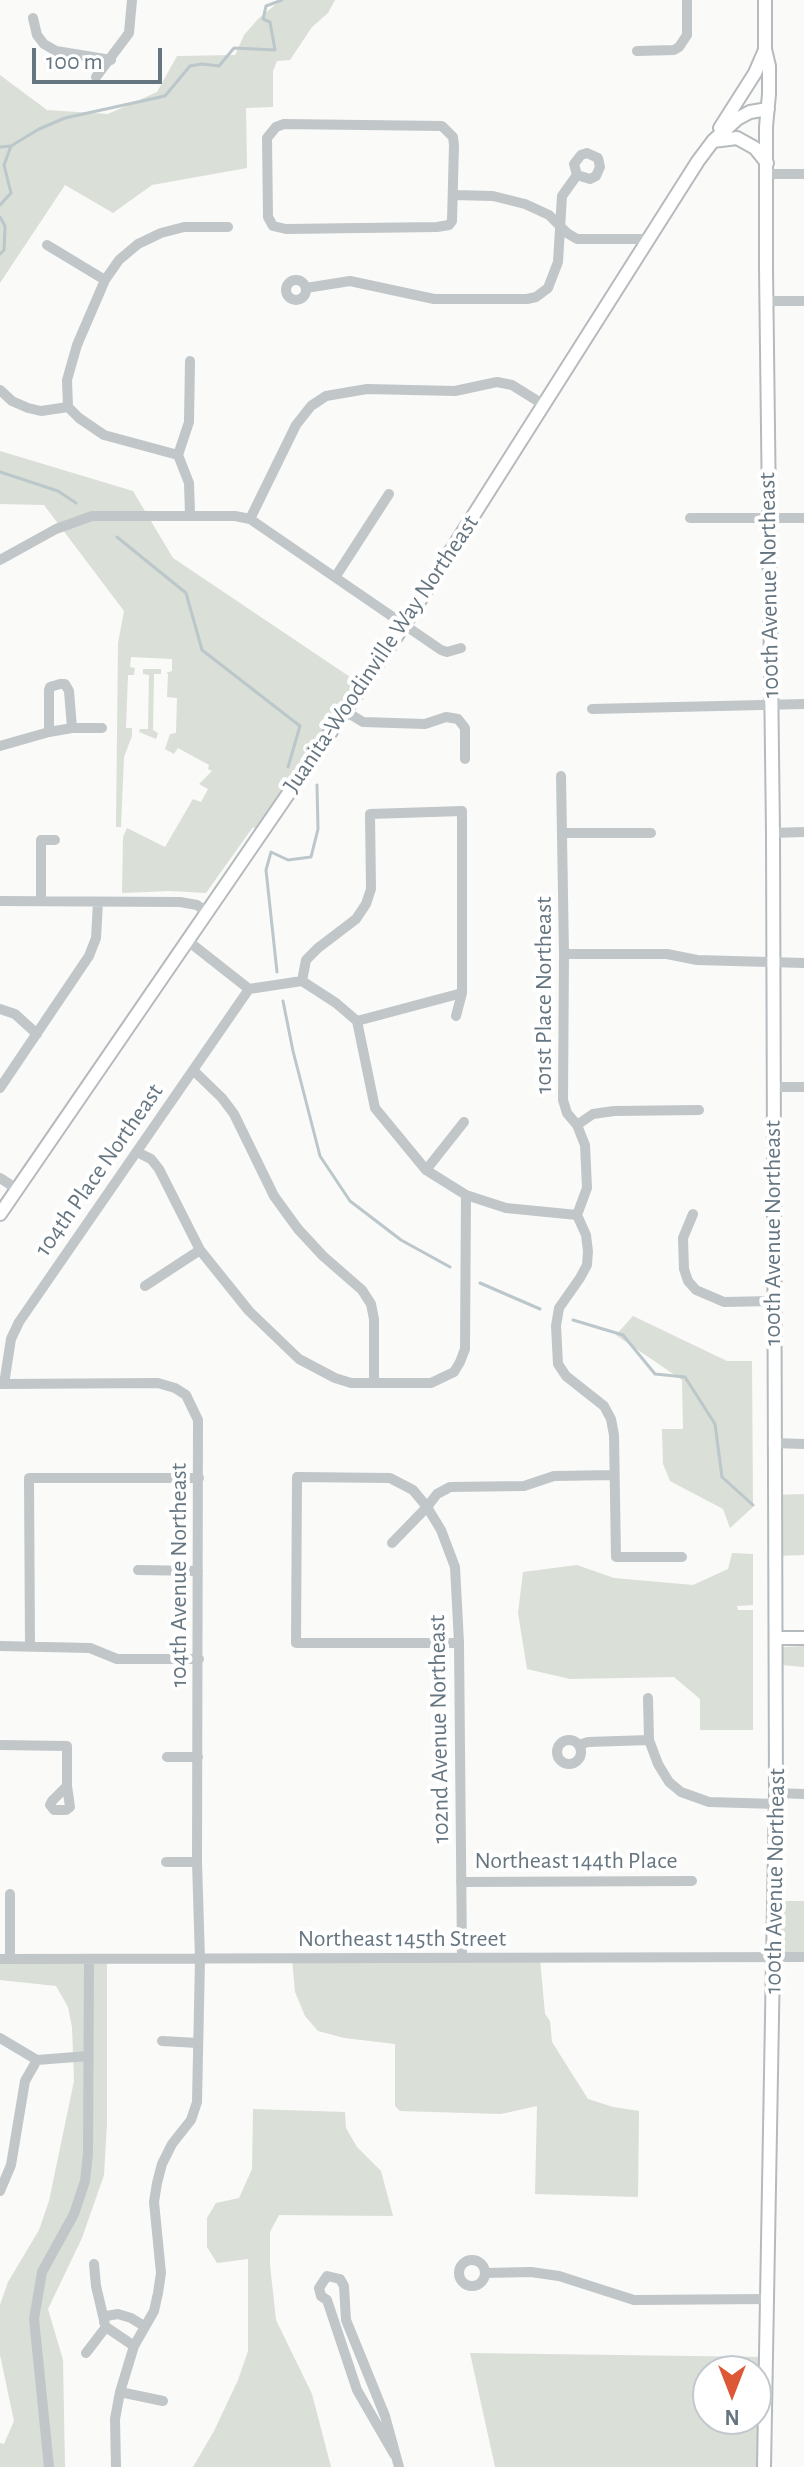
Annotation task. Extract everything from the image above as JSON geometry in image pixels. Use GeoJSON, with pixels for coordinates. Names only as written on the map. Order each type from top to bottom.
{"type":"FeatureCollection","features":[{"type":"Feature","properties":{"kind":"main road","name":"100th Avenue Northeast"},"geometry":{"type":"LineString","coordinates":[[764,2467],[776,1798],[773,833],[767,301],[769,66],[765,49],[765,0]]}},
{"type":"Feature","properties":{"kind":"main road"},"geometry":{"type":"LineString","coordinates":[[713,141],[755,73],[765,49]]}},
{"type":"Feature","properties":{"kind":"main road","name":"Juanita-Woodinville Way Northeast"},"geometry":{"type":"LineString","coordinates":[[0,1214],[404,625],[713,141],[737,119],[750,112],[768,109]]}},
{"type":"Feature","properties":{"kind":"main road"},"geometry":{"type":"LineString","coordinates":[[713,141],[729,138],[744,141],[755,148],[768,169]]}},
{"type":"Feature","properties":{"kind":"main road"},"geometry":{"type":"LineString","coordinates":[[776,1638],[804,1638]]}},
{"type":"Feature","properties":{"kind":"street"},"geometry":{"type":"LineString","coordinates":[[96,77],[129,33],[132,0]]}},
{"type":"Feature","properties":{"kind":"street"},"geometry":{"type":"LineString","coordinates":[[637,51],[674,50],[684,42],[687,35],[687,0]]}},
{"type":"Feature","properties":{"kind":"street"},"geometry":{"type":"LineString","coordinates":[[33,18],[37,35],[56,51],[111,60]]}},
{"type":"Feature","properties":{"kind":"street"},"geometry":{"type":"LineString","coordinates":[[284,124],[442,126],[449,131],[454,145],[454,195],[453,216],[449,225],[286,229],[273,226],[268,217],[267,145],[271,132],[284,124]]}},
{"type":"Feature","properties":{"kind":"street"},"geometry":{"type":"LineString","coordinates":[[768,169],[804,174]]}},
{"type":"Feature","properties":{"kind":"street"},"geometry":{"type":"LineString","coordinates":[[306,288],[350,281],[434,299],[527,299],[544,293],[558,262],[562,196],[577,175]]}},
{"type":"Feature","properties":{"kind":"street"},"geometry":{"type":"LineString","coordinates":[[454,195],[493,196],[525,204],[549,215],[577,239],[649,239]]}},
{"type":"Feature","properties":{"kind":"street"},"geometry":{"type":"LineString","coordinates":[[178,455],[104,435],[68,407],[67,380],[77,345],[105,280],[119,260],[138,244],[161,233],[184,227],[228,227]]}},
{"type":"Feature","properties":{"kind":"street"},"geometry":{"type":"LineString","coordinates":[[47,245],[105,280]]}},
{"type":"Feature","properties":{"kind":"street"},"geometry":{"type":"LineString","coordinates":[[767,301],[804,301]]}},
{"type":"Feature","properties":{"kind":"street"},"geometry":{"type":"LineString","coordinates":[[190,361],[189,422],[178,455],[189,483],[190,514]]}},
{"type":"Feature","properties":{"kind":"street"},"geometry":{"type":"LineString","coordinates":[[250,519],[296,425],[311,406],[326,396],[367,389],[455,391],[497,382],[512,385],[544,405]]}},
{"type":"Feature","properties":{"kind":"street"},"geometry":{"type":"LineString","coordinates":[[0,390],[12,401],[28,408],[41,411],[68,407]]}},
{"type":"Feature","properties":{"kind":"street"},"geometry":{"type":"LineString","coordinates":[[336,576],[389,494]]}},
{"type":"Feature","properties":{"kind":"street"},"geometry":{"type":"LineString","coordinates":[[0,560],[56,529],[92,516],[190,514],[250,519],[441,650],[447,652],[461,648]]}},
{"type":"Feature","properties":{"kind":"street"},"geometry":{"type":"LineString","coordinates":[[690,518],[804,518]]}},
{"type":"Feature","properties":{"kind":"street"},"geometry":{"type":"LineString","coordinates":[[49,732],[49,690],[54,685],[65,684],[68,688],[72,728]]}},
{"type":"Feature","properties":{"kind":"street"},"geometry":{"type":"LineString","coordinates":[[592,709],[804,704]]}},
{"type":"Feature","properties":{"kind":"street"},"geometry":{"type":"LineString","coordinates":[[345,711],[363,722],[425,724],[451,713],[465,728],[465,759]]}},
{"type":"Feature","properties":{"kind":"street"},"geometry":{"type":"LineString","coordinates":[[0,746],[49,732],[102,728]]}},
{"type":"Feature","properties":{"kind":"street","name":"101st Place Northeast"},"geometry":{"type":"LineString","coordinates":[[561,776],[563,1100],[585,1145],[588,1164],[587,1188],[577,1215],[586,1235],[587,1265],[559,1308],[556,1326],[558,1364],[566,1376],[604,1406],[611,1419],[616,1557],[682,1557]]}},
{"type":"Feature","properties":{"kind":"street"},"geometry":{"type":"LineString","coordinates":[[302,981],[306,960],[356,919],[366,904],[371,889],[370,814],[462,811],[462,993],[456,1016]]}},
{"type":"Feature","properties":{"kind":"street"},"geometry":{"type":"LineString","coordinates":[[773,833],[804,832]]}},
{"type":"Feature","properties":{"kind":"street"},"geometry":{"type":"LineString","coordinates":[[562,833],[651,833]]}},
{"type":"Feature","properties":{"kind":"street"},"geometry":{"type":"LineString","coordinates":[[41,901],[41,840],[55,840]]}},
{"type":"Feature","properties":{"kind":"street"},"geometry":{"type":"LineString","coordinates":[[0,901],[180,902],[197,905],[208,913]]}},
{"type":"Feature","properties":{"kind":"street"},"geometry":{"type":"LineString","coordinates":[[0,1088],[89,956],[96,938],[98,902]]}},
{"type":"Feature","properties":{"kind":"street"},"geometry":{"type":"LineString","coordinates":[[188,941],[249,989],[302,981],[357,1021],[375,1108],[426,1170],[466,1195],[506,1208],[577,1215]]}},
{"type":"Feature","properties":{"kind":"street"},"geometry":{"type":"LineString","coordinates":[[564,954],[667,954],[697,960],[804,963]]}},
{"type":"Feature","properties":{"kind":"street","name":"104th Place Northeast"},"geometry":{"type":"LineString","coordinates":[[2,1384],[11,1339],[19,1322],[249,989]]}},
{"type":"Feature","properties":{"kind":"street"},"geometry":{"type":"LineString","coordinates":[[357,1021],[462,993]]}},
{"type":"Feature","properties":{"kind":"street"},"geometry":{"type":"LineString","coordinates":[[0,1009],[15,1014],[37,1034]]}},
{"type":"Feature","properties":{"kind":"street"},"geometry":{"type":"LineString","coordinates":[[193,1070],[234,1114],[274,1196],[298,1229],[362,1290],[371,1304],[374,1319],[374,1383]]}},
{"type":"Feature","properties":{"kind":"street"},"geometry":{"type":"LineString","coordinates":[[773,1087],[804,1087]]}},
{"type":"Feature","properties":{"kind":"street"},"geometry":{"type":"LineString","coordinates":[[577,1125],[593,1114],[614,1111],[699,1110]]}},
{"type":"Feature","properties":{"kind":"street"},"geometry":{"type":"LineString","coordinates":[[426,1170],[464,1122]]}},
{"type":"Feature","properties":{"kind":"street"},"geometry":{"type":"LineString","coordinates":[[137,1152],[151,1159],[159,1169],[200,1250],[249,1311],[299,1359],[351,1383],[431,1383],[454,1372],[465,1349],[466,1195]]}},
{"type":"Feature","properties":{"kind":"street"},"geometry":{"type":"LineString","coordinates":[[0,1178],[17,1189]]}},
{"type":"Feature","properties":{"kind":"street"},"geometry":{"type":"LineString","coordinates":[[693,1214],[683,1238],[684,1269],[688,1281],[696,1290],[724,1302],[773,1301]]}},
{"type":"Feature","properties":{"kind":"street"},"geometry":{"type":"LineString","coordinates":[[145,1286],[200,1250]]}},
{"type":"Feature","properties":{"kind":"street","name":"104th Avenue Northeast"},"geometry":{"type":"LineString","coordinates":[[2,1384],[158,1383],[186,1395],[198,1420],[197,1862],[200,1959],[197,2102],[191,2120],[172,2144],[162,2164],[157,2183],[154,2202],[161,2273],[154,2311],[134,2346],[120,2392],[115,2419],[116,2467]]}},
{"type":"Feature","properties":{"kind":"street"},"geometry":{"type":"LineString","coordinates":[[773,1443],[804,1444]]}},
{"type":"Feature","properties":{"kind":"street"},"geometry":{"type":"LineString","coordinates":[[392,1543],[437,1494],[450,1487],[524,1486],[554,1476],[614,1475]]}},
{"type":"Feature","properties":{"kind":"street"},"geometry":{"type":"LineString","coordinates":[[427,1507],[413,1490],[390,1478],[297,1477],[296,1643],[459,1643]]}},
{"type":"Feature","properties":{"kind":"street"},"geometry":{"type":"LineString","coordinates":[[30,1647],[29,1478],[199,1478]]}},
{"type":"Feature","properties":{"kind":"street","name":"102nd Avenue Northeast"},"geometry":{"type":"LineString","coordinates":[[427,1507],[441,1530],[455,1567],[459,1643],[462,1958]]}},
{"type":"Feature","properties":{"kind":"street"},"geometry":{"type":"LineString","coordinates":[[138,1570],[198,1571]]}},
{"type":"Feature","properties":{"kind":"street"},"geometry":{"type":"LineString","coordinates":[[0,1646],[90,1648],[117,1659],[199,1659]]}},
{"type":"Feature","properties":{"kind":"street"},"geometry":{"type":"LineString","coordinates":[[648,1698],[649,1740],[658,1764],[669,1782],[693,1798],[709,1802],[804,1794]]}},
{"type":"Feature","properties":{"kind":"street"},"geometry":{"type":"LineString","coordinates":[[579,1745],[649,1740]]}},
{"type":"Feature","properties":{"kind":"street"},"geometry":{"type":"LineString","coordinates":[[0,1745],[67,1746],[67,1786]]}},
{"type":"Feature","properties":{"kind":"street"},"geometry":{"type":"LineString","coordinates":[[167,1757],[198,1757]]}},
{"type":"Feature","properties":{"kind":"street"},"geometry":{"type":"LineString","coordinates":[[166,1862],[197,1862]]}},
{"type":"Feature","properties":{"kind":"street","name":"Northeast 144th Place"},"geometry":{"type":"LineString","coordinates":[[461,1882],[692,1881]]}},
{"type":"Feature","properties":{"kind":"street"},"geometry":{"type":"LineString","coordinates":[[5,1959],[10,1894]]}},
{"type":"Feature","properties":{"kind":"street","name":"Northeast 145th Street"},"geometry":{"type":"LineString","coordinates":[[5,1959],[804,1957]]}},
{"type":"Feature","properties":{"kind":"street"},"geometry":{"type":"LineString","coordinates":[[49,2467],[34,2319],[42,2272],[74,2214],[85,2181],[89,1961]]}},
{"type":"Feature","properties":{"kind":"street"},"geometry":{"type":"LineString","coordinates":[[0,2038],[37,2060],[88,2056]]}},
{"type":"Feature","properties":{"kind":"street"},"geometry":{"type":"LineString","coordinates":[[162,2041],[198,2043]]}},
{"type":"Feature","properties":{"kind":"street"},"geometry":{"type":"LineString","coordinates":[[0,2191],[11,2165],[25,2081],[37,2060]]}},
{"type":"Feature","properties":{"kind":"street"},"geometry":{"type":"LineString","coordinates":[[94,2264],[105,2325],[115,2336],[134,2346]]}},
{"type":"Feature","properties":{"kind":"street"},"geometry":{"type":"LineString","coordinates":[[485,2273],[531,2272],[559,2276],[634,2300],[766,2299]]}},
{"type":"Feature","properties":{"kind":"street"},"geometry":{"type":"LineString","coordinates":[[394,2454],[357,2390],[327,2300],[321,2296],[319,2288],[327,2276],[340,2279],[344,2286],[346,2320],[385,2416],[399,2467]]}},
{"type":"Feature","properties":{"kind":"street"},"geometry":{"type":"LineString","coordinates":[[86,2353],[105,2325],[106,2316],[118,2314],[144,2326]]}},
{"type":"Feature","properties":{"kind":"street"},"geometry":{"type":"LineString","coordinates":[[120,2392],[163,2401]]}},
{"type":"Feature","properties":{"kind":"shaded area"},"geometry":{"type":"Polygon","coordinates":[[[281,0],[335,0],[290,60],[277,61],[273,71],[273,107],[246,108],[247,168],[152,185],[113,213],[65,185],[0,283],[0,75],[47,110],[108,114],[157,92],[177,56],[235,55],[244,35],[281,0]]]}},
{"type":"Feature","properties":{"kind":"shaded area"},"geometry":{"type":"Polygon","coordinates":[[[0,451],[133,491],[173,558],[362,685],[261,834],[253,827],[206,893],[122,893],[123,837],[127,828],[165,847],[193,799],[201,802],[208,789],[199,784],[212,771],[208,769],[209,765],[178,748],[174,754],[165,749],[170,734],[176,733],[177,698],[167,697],[166,673],[172,671],[172,659],[131,657],[130,667],[135,668],[134,675],[128,675],[126,728],[132,728],[132,736],[124,757],[121,827],[116,827],[118,643],[124,611],[44,505],[0,504],[0,451]]]}},
{"type":"Feature","properties":{"kind":"shaded area"},"geometry":{"type":"Polygon","coordinates":[[[143,669],[161,669],[161,674],[154,674],[153,730],[158,733],[156,739],[139,732],[140,729],[148,729],[149,675],[143,674],[143,669]]]}},
{"type":"Feature","properties":{"kind":"shaded area"},"geometry":{"type":"Polygon","coordinates":[[[633,1316],[727,1361],[752,1361],[753,1507],[730,1528],[723,1509],[670,1481],[663,1464],[662,1429],[683,1429],[682,1380],[616,1335],[633,1316]]]}},
{"type":"Feature","properties":{"kind":"shaded area"},"geometry":{"type":"Polygon","coordinates":[[[804,1494],[804,1555],[776,1556],[774,1495],[804,1494]]]}},
{"type":"Feature","properties":{"kind":"shaded area"},"geometry":{"type":"Polygon","coordinates":[[[732,1553],[753,1554],[753,1605],[737,1606],[738,1610],[753,1610],[753,1730],[700,1730],[700,1699],[674,1677],[570,1679],[527,1669],[518,1613],[523,1572],[577,1565],[614,1578],[693,1585],[728,1569],[732,1553]]]}},
{"type":"Feature","properties":{"kind":"shaded area"},"geometry":{"type":"Polygon","coordinates":[[[804,1646],[804,1667],[781,1665],[783,1647],[804,1646]]]}},
{"type":"Feature","properties":{"kind":"shaded area"},"geometry":{"type":"Polygon","coordinates":[[[774,1901],[804,1901],[804,1959],[775,1955],[774,1901]]]}},
{"type":"Feature","properties":{"kind":"shaded area"},"geometry":{"type":"Polygon","coordinates":[[[540,1958],[545,2014],[550,2021],[552,2042],[588,2099],[639,2111],[638,2197],[535,2194],[537,2106],[501,2114],[400,2111],[395,2106],[395,2044],[344,2038],[318,2031],[305,2016],[295,1992],[292,1959],[540,1958]]]}},
{"type":"Feature","properties":{"kind":"shaded area"},"geometry":{"type":"Polygon","coordinates":[[[0,1959],[107,1960],[104,2175],[82,2238],[48,2309],[63,2360],[65,2467],[0,2467],[0,2443],[4,2444],[14,2421],[0,2355],[0,2305],[8,2282],[39,2230],[49,2201],[74,2081],[72,2027],[68,2007],[56,1986],[0,1980],[0,1959]]]}},
{"type":"Feature","properties":{"kind":"shaded area"},"geometry":{"type":"Polygon","coordinates":[[[253,2109],[345,2112],[346,2128],[357,2147],[381,2171],[393,2216],[279,2215],[270,2232],[276,2320],[312,2394],[331,2467],[193,2467],[214,2431],[248,2351],[248,2259],[217,2263],[207,2247],[207,2218],[216,2203],[239,2198],[252,2169],[253,2109]]]}},
{"type":"Feature","properties":{"kind":"shaded area"},"geometry":{"type":"Polygon","coordinates":[[[470,2353],[692,2356],[692,2435],[764,2435],[764,2467],[495,2467],[470,2353]]]}},
{"type":"Feature","properties":{"kind":"waterway"},"geometry":{"type":"LineString","coordinates":[[0,147],[11,146],[65,118],[165,96],[190,66],[219,66],[234,48],[275,50],[270,22],[263,19],[266,6],[282,0]]}},
{"type":"Feature","properties":{"kind":"waterway"},"geometry":{"type":"LineString","coordinates":[[0,205],[11,193],[4,165],[11,146]]}},
{"type":"Feature","properties":{"kind":"waterway"},"geometry":{"type":"LineString","coordinates":[[0,217],[5,226],[4,250],[0,254]]}},
{"type":"Feature","properties":{"kind":"waterway"},"geometry":{"type":"LineString","coordinates":[[0,472],[58,491],[76,503]]}},
{"type":"Feature","properties":{"kind":"waterway"},"geometry":{"type":"LineString","coordinates":[[117,537],[186,593],[202,650],[300,726],[288,767]]}},
{"type":"Feature","properties":{"kind":"waterway"},"geometry":{"type":"LineString","coordinates":[[277,972],[266,870],[271,852],[288,860],[311,857],[318,829],[317,785]]}},
{"type":"Feature","properties":{"kind":"waterway"},"geometry":{"type":"LineString","coordinates":[[283,1001],[320,1156],[350,1201],[401,1240],[450,1267]]}},
{"type":"Feature","properties":{"kind":"waterway"},"geometry":{"type":"LineString","coordinates":[[480,1283],[540,1309]]}},
{"type":"Feature","properties":{"kind":"waterway"},"geometry":{"type":"LineString","coordinates":[[573,1320],[623,1335],[655,1374],[685,1377],[715,1424],[722,1477],[753,1505]]}}]}
